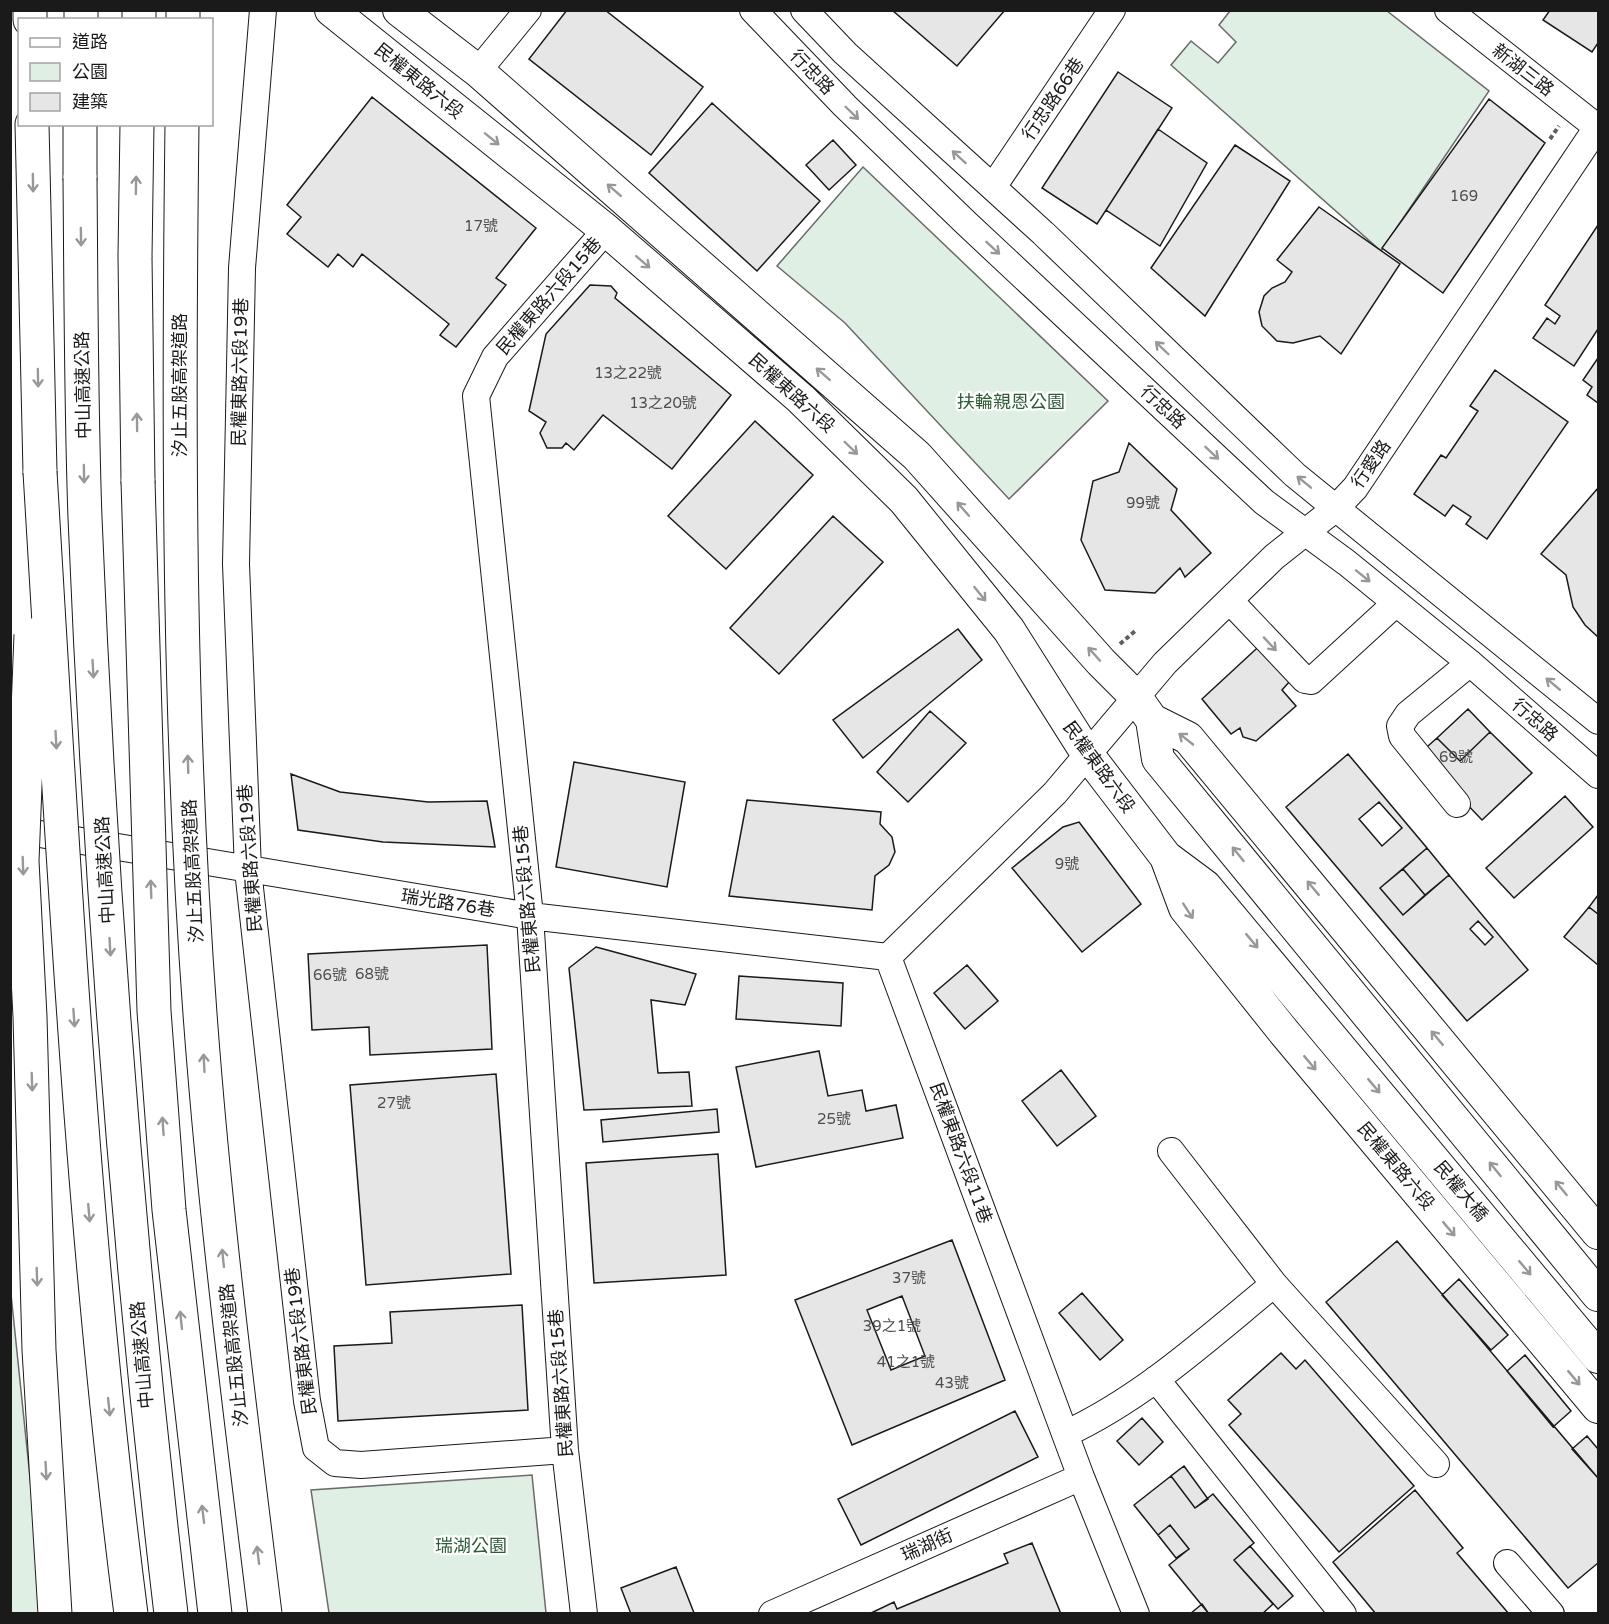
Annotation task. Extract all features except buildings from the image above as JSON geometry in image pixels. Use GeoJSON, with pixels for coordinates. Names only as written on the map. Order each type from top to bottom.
{"type":"FeatureCollection","features":[{"type":"Feature","properties":{"kind":"highway"},"geometry":{"type":"LineString","coordinates":[[32,126],[40,472],[77,1078],[97,1298],[131,1614]]}},
{"type":"Feature","properties":{"kind":"highway","name":"中山高速公路"},"geometry":{"type":"LineString","coordinates":[[80,126],[85,515],[115,1044],[148,1420],[171,1614]]}},
{"type":"Feature","properties":{"kind":"highway"},"geometry":{"type":"LineString","coordinates":[[137,126],[135,257],[138,481],[154,1011],[169,1210],[216,1614]]}},
{"type":"Feature","properties":{"kind":"highway","name":"汐止五股高架道路"},"geometry":{"type":"LineString","coordinates":[[182,126],[178,414],[189,805],[206,1086],[232,1354],[265,1614]]}},
{"type":"Feature","properties":{"kind":"highway"},"geometry":{"type":"LineString","coordinates":[[40,472],[22,861],[30,1017],[39,1350],[55,1614]]}},
{"type":"Feature","properties":{"kind":"main road","name":"民權東路六段"},"geometry":{"type":"LineString","coordinates":[[331,10],[606,230],[801,399],[904,500],[1009,630],[1088,755],[1166,857],[1205,886],[1323,1024]]}},
{"type":"Feature","properties":{"kind":"main road","name":"民權東路六段"},"geometry":{"type":"LineString","coordinates":[[399,10],[478,71],[917,456],[1143,708],[1188,738],[1595,1222]]}},
{"type":"Feature","properties":{"kind":"main road"},"geometry":{"type":"LineString","coordinates":[[1143,708],[1158,759],[1599,1295]]}},
{"type":"Feature","properties":{"kind":"main road","name":"民權東路六段"},"geometry":{"type":"LineString","coordinates":[[1166,857],[1185,908],[1284,1032],[1599,1407]]}},
{"type":"Feature","properties":{"kind":"main road","name":"民權大橋"},"geometry":{"type":"LineString","coordinates":[[1323,1024],[1599,1357]]}},
{"type":"Feature","properties":{"kind":"street","name":"民權東路六段19巷"},"geometry":{"type":"LineString","coordinates":[[263,10],[242,268],[236,564],[248,870],[307,1401],[316,1448],[335,1463],[361,1465],[565,1450]]}},
{"type":"Feature","properties":{"kind":"street"},"geometry":{"type":"LineString","coordinates":[[478,71],[528,10]]}},
{"type":"Feature","properties":{"kind":"street","name":"行忠路"},"geometry":{"type":"LineString","coordinates":[[753,10],[845,106],[1264,502],[1470,663],[1599,775]]}},
{"type":"Feature","properties":{"kind":"street","name":"行忠路"},"geometry":{"type":"LineString","coordinates":[[804,10],[845,53],[993,187],[1295,475],[1599,721]]}},
{"type":"Feature","properties":{"kind":"street","name":"行忠路66巷"},"geometry":{"type":"LineString","coordinates":[[993,187],[1113,10]]}},
{"type":"Feature","properties":{"kind":"street","name":"新湖三路"},"geometry":{"type":"LineString","coordinates":[[1448,10],[1598,127]]}},
{"type":"Feature","properties":{"kind":"street","name":"行愛路"},"geometry":{"type":"LineString","coordinates":[[1088,755],[1143,708],[1165,663],[1274,556],[1336,508],[1362,479],[1598,127]]}},
{"type":"Feature","properties":{"kind":"street","name":"民權東路六段15巷"},"geometry":{"type":"LineString","coordinates":[[584,1614],[565,1450],[530,916],[476,396],[495,357],[606,230]]}},
{"type":"Feature","properties":{"kind":"street"},"geometry":{"type":"LineString","coordinates":[[1230,601],[1305,680],[1311,681],[1396,603]]}},
{"type":"Feature","properties":{"kind":"street"},"geometry":{"type":"LineString","coordinates":[[1457,804],[1402,736],[1400,726],[1408,714],[1470,663]]}},
{"type":"Feature","properties":{"kind":"street"},"geometry":{"type":"LineString","coordinates":[[888,957],[1056,793],[1088,755]]}},
{"type":"Feature","properties":{"kind":"street","name":"瑞光路76巷"},"geometry":{"type":"LineString","coordinates":[[10,829],[530,916],[888,957]]}},
{"type":"Feature","properties":{"kind":"street","name":"民權東路六段11巷"},"geometry":{"type":"LineString","coordinates":[[888,957],[1081,1477],[1136,1614]]}},
{"type":"Feature","properties":{"kind":"street"},"geometry":{"type":"LineString","coordinates":[[1171,1151],[1274,1284],[1436,1464]]}},
{"type":"Feature","properties":{"kind":"street"},"geometry":{"type":"LineString","coordinates":[[1065,1434],[1105,1416],[1156,1379],[1274,1284]]}},
{"type":"Feature","properties":{"kind":"street"},"geometry":{"type":"LineString","coordinates":[[1156,1379],[1343,1614]]}},
{"type":"Feature","properties":{"kind":"street","name":"瑞湖街"},"geometry":{"type":"LineString","coordinates":[[772,1614],[1081,1477]]}},
{"type":"Feature","properties":{"kind":"street"},"geometry":{"type":"LineString","coordinates":[[1507,1563],[1551,1614]]}},
{"type":"Feature","properties":{"kind":"green space"},"geometry":{"type":"Polygon","coordinates":[[[1230,11],[1387,11],[1489,91],[1381,251],[1171,65],[1191,41],[1218,63],[1236,42],[1219,25],[1230,11]]]}},
{"type":"Feature","properties":{"kind":"green space","name":"扶輪親恩公園"},"geometry":{"type":"Polygon","coordinates":[[[863,167],[1108,401],[1009,499],[845,323],[777,266],[863,167]]]}},
{"type":"Feature","properties":{"kind":"green space"},"geometry":{"type":"Polygon","coordinates":[[[11,1294],[44,1613],[11,1613],[11,1294]]]}},
{"type":"Feature","properties":{"kind":"green space","name":"瑞湖公園"},"geometry":{"type":"Polygon","coordinates":[[[532,1475],[546,1613],[329,1613],[311,1490],[532,1475]]]}}]}
